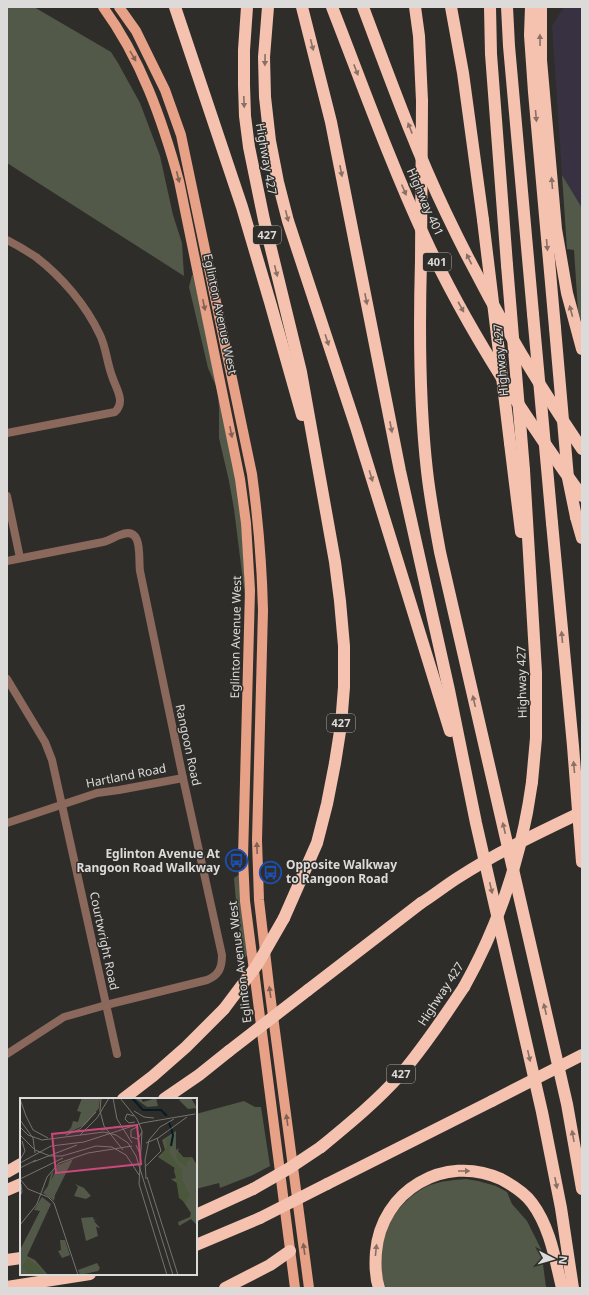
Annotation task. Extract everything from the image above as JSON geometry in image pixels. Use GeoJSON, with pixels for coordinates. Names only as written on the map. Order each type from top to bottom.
{"type":"FeatureCollection","features":[{"type":"Feature","properties":{"kind":"highway"},"geometry":{"type":"LineString","coordinates":[[175,7],[242,207],[316,460]]}},
{"type":"Feature","properties":{"kind":"highway","name":"Highway 427"},"geometry":{"type":"LineString","coordinates":[[124,1098],[186,1048],[224,1009],[257,965],[284,918],[318,843],[335,763],[341,725],[344,687],[344,646],[340,601],[330,528],[316,460],[301,372],[264,220],[249,147],[245,116],[244,85],[244,50],[247,7]]}},
{"type":"Feature","properties":{"kind":"highway"},"geometry":{"type":"LineString","coordinates":[[268,7],[264,57],[265,97],[270,141],[278,182],[288,221],[356,427],[435,682],[476,823]]}},
{"type":"Feature","properties":{"kind":"highway"},"geometry":{"type":"LineString","coordinates":[[302,7],[331,122],[400,471],[449,690],[476,823],[542,1112],[561,1208],[573,1288]]}},
{"type":"Feature","properties":{"kind":"highway","name":"Highway 401"},"geometry":{"type":"LineString","coordinates":[[332,7],[388,153],[435,258],[468,320],[500,375],[553,456],[582,496]]}},
{"type":"Feature","properties":{"kind":"highway","name":"Highway 401"},"geometry":{"type":"LineString","coordinates":[[363,7],[413,136],[459,240],[508,331],[582,449]]}},
{"type":"Feature","properties":{"kind":"highway"},"geometry":{"type":"LineString","coordinates":[[415,7],[419,36],[422,101],[420,380],[423,429],[432,508],[440,552],[565,1096],[582,1188]]}},
{"type":"Feature","properties":{"kind":"highway"},"geometry":{"type":"LineString","coordinates":[[450,7],[463,73],[483,220],[517,505],[532,596]]}},
{"type":"Feature","properties":{"kind":"highway","name":"Highway 427"},"geometry":{"type":"LineString","coordinates":[[197,1214],[253,1189],[288,1169],[321,1147],[360,1115],[400,1074],[434,1032],[464,987],[487,943],[508,891],[520,850],[532,782],[536,738],[537,694],[524,470],[491,54],[490,7]]}},
{"type":"Feature","properties":{"kind":"highway"},"geometry":{"type":"LineString","coordinates":[[507,7],[509,46],[573,746],[582,862]]}},
{"type":"Feature","properties":{"kind":"highway"},"geometry":{"type":"LineString","coordinates":[[531,7],[530,35],[534,92],[568,478],[582,538]]}},
{"type":"Feature","properties":{"kind":"highway"},"geometry":{"type":"LineString","coordinates":[[541,7],[541,60],[556,229],[567,293],[582,349]]}},
{"type":"Feature","properties":{"kind":"highway"},"geometry":{"type":"LineString","coordinates":[[165,1098],[199,1075],[421,903],[460,876],[541,831],[582,812]]}},
{"type":"Feature","properties":{"kind":"highway"},"geometry":{"type":"LineString","coordinates":[[197,1245],[260,1218],[582,1055]]}},
{"type":"Feature","properties":{"kind":"highway"},"geometry":{"type":"LineString","coordinates":[[7,1172],[20,1165]]}},
{"type":"Feature","properties":{"kind":"highway"},"geometry":{"type":"LineString","coordinates":[[379,1288],[375,1264],[376,1245],[381,1226],[390,1210],[418,1183],[439,1174],[464,1170],[484,1173],[508,1182],[531,1202],[543,1221],[552,1247],[562,1288]]}},
{"type":"Feature","properties":{"kind":"highway"},"geometry":{"type":"LineString","coordinates":[[7,1190],[20,1184]]}},
{"type":"Feature","properties":{"kind":"highway"},"geometry":{"type":"LineString","coordinates":[[225,1288],[270,1265],[290,1251]]}},
{"type":"Feature","properties":{"kind":"highway"},"geometry":{"type":"LineString","coordinates":[[7,1260],[20,1258]]}},
{"type":"Feature","properties":{"kind":"highway"},"geometry":{"type":"LineString","coordinates":[[7,1288],[85,1275]]}},
{"type":"Feature","properties":{"kind":"main road","name":"Eglinton Avenue West"},"geometry":{"type":"LineString","coordinates":[[103,7],[114,22],[136,61],[156,105],[169,143],[240,479],[246,522],[250,590],[244,838],[245,901],[295,1288]]}},
{"type":"Feature","properties":{"kind":"main road","name":"Eglinton Avenue West"},"geometry":{"type":"LineString","coordinates":[[119,7],[136,31],[165,90],[180,135],[190,176],[252,474],[257,511],[263,610],[257,840],[259,900],[269,986],[310,1288]]}},
{"type":"Feature","properties":{"kind":"street"},"geometry":{"type":"LineString","coordinates":[[7,240],[36,257],[55,274],[80,303],[100,335],[121,400],[120,408],[115,412],[7,433]]}},
{"type":"Feature","properties":{"kind":"street"},"geometry":{"type":"LineString","coordinates":[[7,496],[20,558]]}},
{"type":"Feature","properties":{"kind":"street","name":"Rangoon Road"},"geometry":{"type":"LineString","coordinates":[[7,561],[110,541],[121,535],[129,533],[135,536],[139,542],[138,561],[183,778],[222,955],[222,964],[219,971],[215,976],[207,980],[106,1005],[64,1018],[8,1052]]}},
{"type":"Feature","properties":{"kind":"street","name":"Courtwright Road"},"geometry":{"type":"LineString","coordinates":[[7,679],[47,746],[52,760],[117,1054]]}},
{"type":"Feature","properties":{"kind":"street","name":"Hartland Road"},"geometry":{"type":"LineString","coordinates":[[7,823],[97,793],[183,778]]}},
{"type":"Feature","properties":{"kind":"shaded area"},"geometry":{"type":"Polygon","coordinates":[[[564,7],[582,7],[582,208],[562,175],[552,26],[564,7]]]}},
{"type":"Feature","properties":{"kind":"green space"},"geometry":{"type":"Polygon","coordinates":[[[7,7],[34,7],[111,52],[140,103],[160,156],[173,215],[182,243],[184,276],[7,163],[7,7]]]}},
{"type":"Feature","properties":{"kind":"green space"},"geometry":{"type":"Polygon","coordinates":[[[562,175],[582,208],[582,323],[578,311],[574,250],[567,249],[562,175]]]}},
{"type":"Feature","properties":{"kind":"green space"},"geometry":{"type":"Polygon","coordinates":[[[192,275],[232,457],[241,515],[246,605],[234,509],[219,438],[218,395],[216,386],[208,368],[189,287],[192,275]]]}},
{"type":"Feature","properties":{"kind":"green space"},"geometry":{"type":"Polygon","coordinates":[[[240,874],[242,912],[247,955],[245,958],[238,918],[234,878],[240,874]]]}},
{"type":"Feature","properties":{"kind":"green space"},"geometry":{"type":"Polygon","coordinates":[[[244,1101],[255,1107],[261,1107],[270,1166],[253,1175],[220,1188],[219,1183],[197,1189],[197,1114],[244,1101]]]}},
{"type":"Feature","properties":{"kind":"green space"},"geometry":{"type":"Polygon","coordinates":[[[466,1179],[496,1186],[507,1192],[512,1204],[527,1221],[541,1249],[546,1287],[548,1288],[386,1288],[381,1273],[380,1258],[382,1243],[387,1228],[395,1215],[405,1202],[417,1192],[430,1185],[466,1179]]]}},
{"type":"Feature","properties":{"kind":"place","name":"Eglinton Avenue At Rangoon Road Walkway"},"geometry":{"type":"Point","coordinates":[236,861]}},
{"type":"Feature","properties":{"kind":"place","name":"Opposite Walkway to Rangoon Road"},"geometry":{"type":"Point","coordinates":[270,872]}}]}
